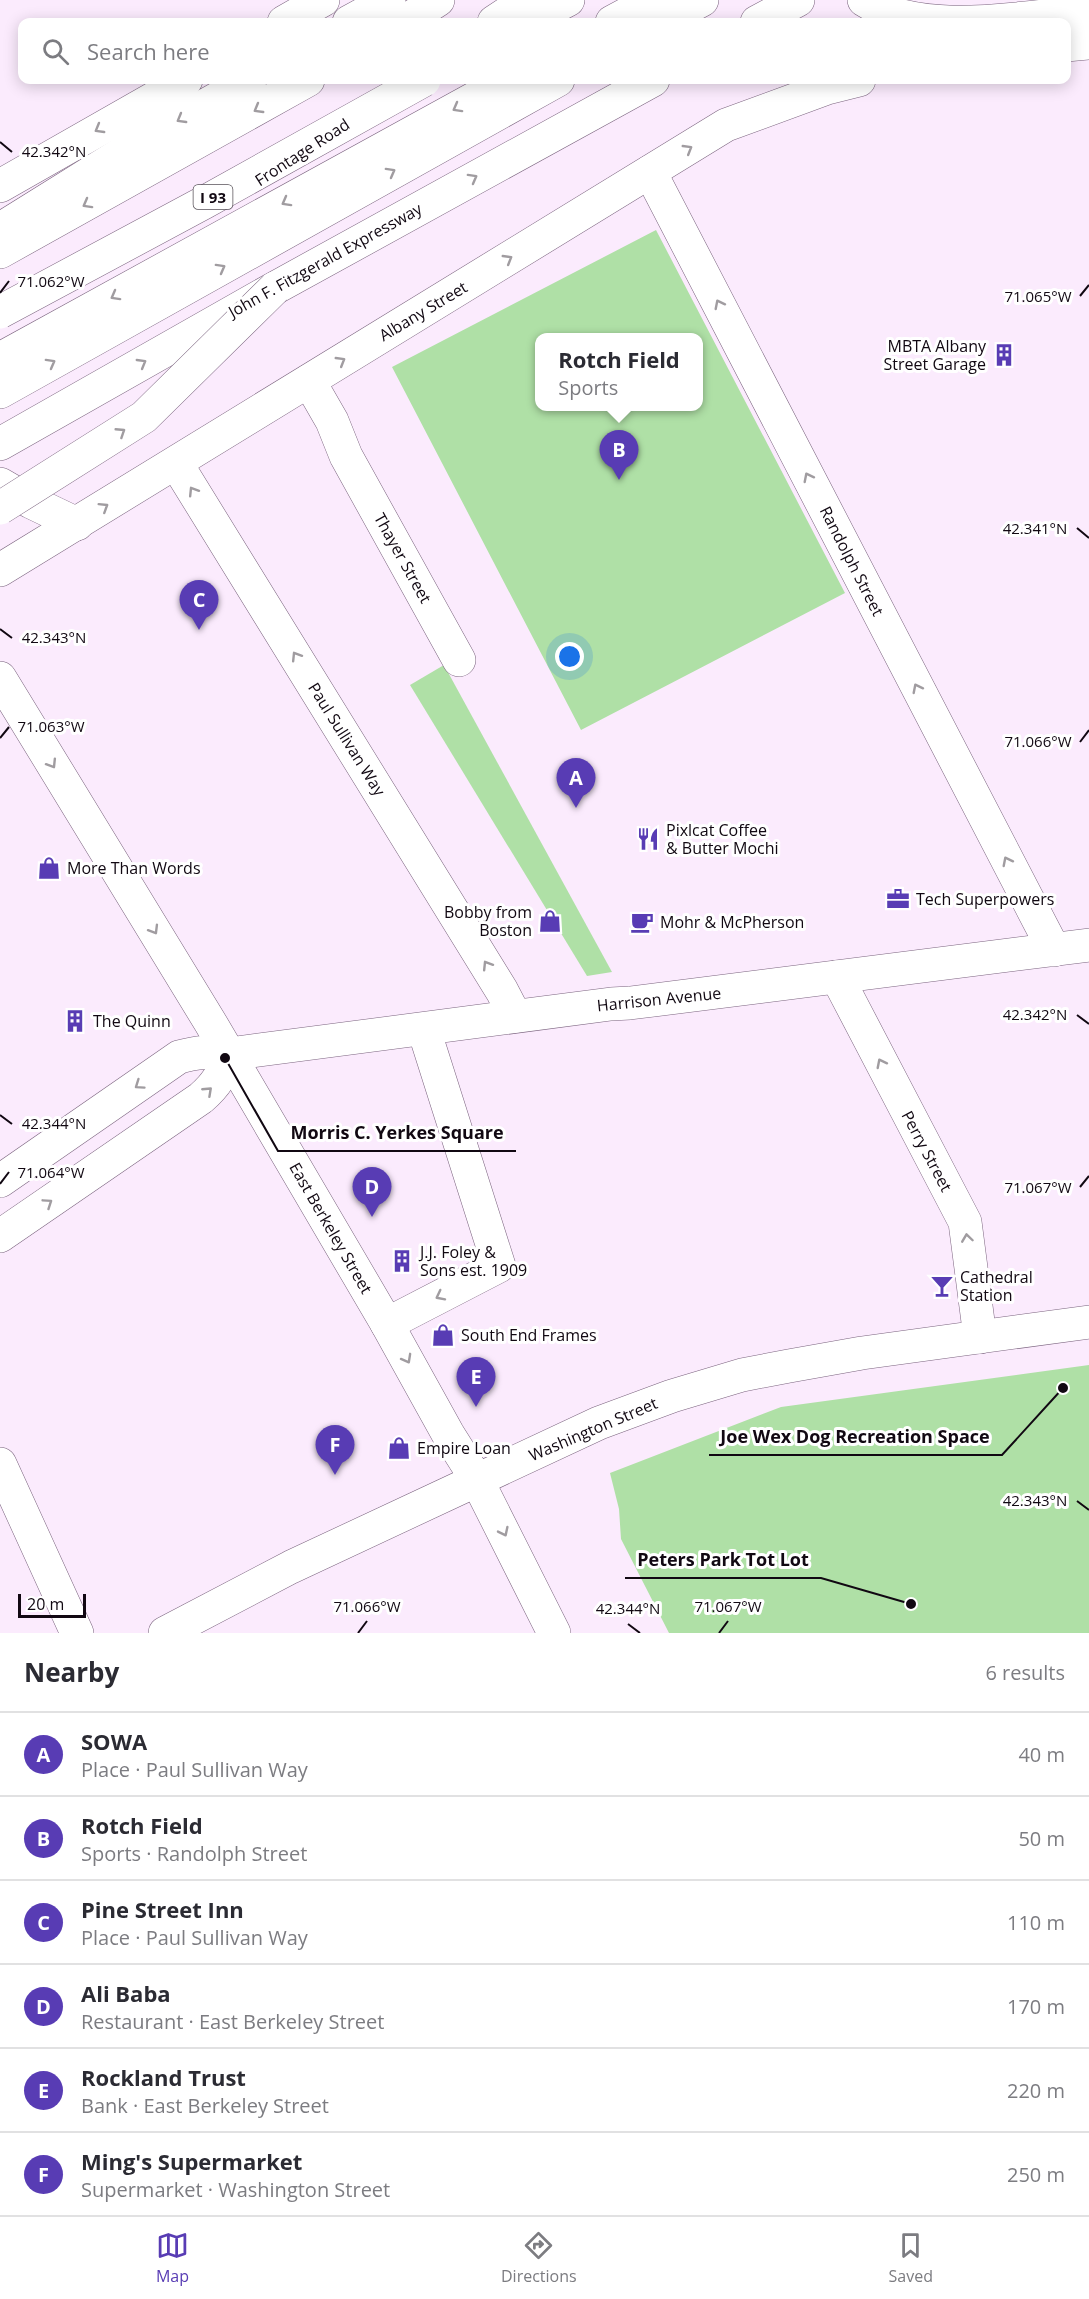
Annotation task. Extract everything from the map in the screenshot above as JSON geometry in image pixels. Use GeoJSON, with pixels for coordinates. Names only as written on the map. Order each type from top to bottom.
{"type":"FeatureCollection","features":[{"type":"Feature","properties":{"kind":"main road"},"geometry":{"type":"LineString","coordinates":[[291,18],[323,0]]}},
{"type":"Feature","properties":{"kind":"main road"},"geometry":{"type":"LineString","coordinates":[[374,18],[400,14],[438,0]]}},
{"type":"Feature","properties":{"kind":"main road"},"geometry":{"type":"LineString","coordinates":[[500,18],[527,0]]}},
{"type":"Feature","properties":{"kind":"main road"},"geometry":{"type":"LineString","coordinates":[[534,18],[568,0]]}},
{"type":"Feature","properties":{"kind":"main road"},"geometry":{"type":"LineString","coordinates":[[619,18],[653,0]]}},
{"type":"Feature","properties":{"kind":"main road"},"geometry":{"type":"LineString","coordinates":[[669,18],[702,0]]}},
{"type":"Feature","properties":{"kind":"main road"},"geometry":{"type":"LineString","coordinates":[[764,18],[798,0]]}},
{"type":"Feature","properties":{"kind":"main road"},"geometry":{"type":"LineString","coordinates":[[856,0],[869,18]]}},
{"type":"Feature","properties":{"kind":"main road"},"geometry":{"type":"LineString","coordinates":[[864,0],[906,18]]}},
{"type":"Feature","properties":{"kind":"main road"},"geometry":{"type":"LineString","coordinates":[[920,18],[953,0]]}},
{"type":"Feature","properties":{"kind":"main road"},"geometry":{"type":"LineString","coordinates":[[1012,18],[1089,11]]}},
{"type":"Feature","properties":{"kind":"main road"},"geometry":{"type":"LineString","coordinates":[[1071,45],[1089,43]]}},
{"type":"Feature","properties":{"kind":"main road"},"geometry":{"type":"LineString","coordinates":[[0,186],[179,84]]}},
{"type":"Feature","properties":{"kind":"main road"},"geometry":{"type":"LineString","coordinates":[[0,230],[120,154],[243,84]]}},
{"type":"Feature","properties":{"kind":"main road"},"geometry":{"type":"LineString","coordinates":[[0,252],[301,84]]}},
{"type":"Feature","properties":{"kind":"main road","name":"Frontage Road"},"geometry":{"type":"LineString","coordinates":[[0,320],[267,176],[404,84]]}},
{"type":"Feature","properties":{"kind":"main road","name":"I 93"},"geometry":{"type":"LineString","coordinates":[[0,312],[205,202],[417,84]]}},
{"type":"Feature","properties":{"kind":"main road"},"geometry":{"type":"LineString","coordinates":[[0,359],[501,84]]}},
{"type":"Feature","properties":{"kind":"main road"},"geometry":{"type":"LineString","coordinates":[[0,392],[551,84]]}},
{"type":"Feature","properties":{"kind":"main road","name":"John F. Fitzgerald Expressway"},"geometry":{"type":"LineString","coordinates":[[0,444],[275,288],[646,84]]}},
{"type":"Feature","properties":{"kind":"main road"},"geometry":{"type":"LineString","coordinates":[[726,125],[802,84]]}},
{"type":"Feature","properties":{"kind":"main road","name":"Albany Street"},"geometry":{"type":"LineString","coordinates":[[0,570],[726,125],[818,91],[845,84]]}},
{"type":"Feature","properties":{"kind":"main road","name":"Randolph Street"},"geometry":{"type":"LineString","coordinates":[[650,172],[1054,950]]}},
{"type":"Feature","properties":{"kind":"main road"},"geometry":{"type":"LineString","coordinates":[[0,508],[144,417],[275,288]]}},
{"type":"Feature","properties":{"kind":"main road","name":"Thayer Street"},"geometry":{"type":"LineString","coordinates":[[300,386],[346,456],[459,660]]}},
{"type":"Feature","properties":{"kind":"main road","name":"Paul Sullivan Way"},"geometry":{"type":"LineString","coordinates":[[176,463],[502,990],[515,1016]]}},
{"type":"Feature","properties":{"kind":"main road"},"geometry":{"type":"LineString","coordinates":[[0,484],[76,524]]}},
{"type":"Feature","properties":{"kind":"main road","name":"East Berkeley Street"},"geometry":{"type":"LineString","coordinates":[[0,678],[229,1054],[387,1324],[448,1434],[477,1480],[554,1633]]}},
{"type":"Feature","properties":{"kind":"main road","name":"Harrison Avenue"},"geometry":{"type":"LineString","coordinates":[[0,1181],[178,1057],[197,1052],[213,1051],[229,1054],[1089,945]]}},
{"type":"Feature","properties":{"kind":"main road","name":"Perry Street"},"geometry":{"type":"LineString","coordinates":[[837,977],[964,1222],[980,1337]]}},
{"type":"Feature","properties":{"kind":"main road"},"geometry":{"type":"LineString","coordinates":[[387,1324],[499,1266],[424,1030]]}},
{"type":"Feature","properties":{"kind":"main road"},"geometry":{"type":"LineString","coordinates":[[0,1236],[201,1098],[217,1083],[224,1071],[229,1054]]}},
{"type":"Feature","properties":{"kind":"main road","name":"Washington Street"},"geometry":{"type":"LineString","coordinates":[[186,1628],[291,1568],[610,1418],[754,1372],[862,1353],[1089,1322]]}},
{"type":"Feature","properties":{"kind":"main road"},"geometry":{"type":"LineString","coordinates":[[0,1464],[76,1633]]}},
{"type":"Feature","properties":{"kind":"green space"},"geometry":{"type":"Polygon","coordinates":[[[656,230],[845,593],[581,730],[392,367],[656,230]]]}},
{"type":"Feature","properties":{"kind":"green space"},"geometry":{"type":"Polygon","coordinates":[[[444,665],[612,972],[587,976],[410,685],[444,665]]]}},
{"type":"Feature","properties":{"kind":"green space"},"geometry":{"type":"Polygon","coordinates":[[[1089,1365],[1089,1633],[669,1633],[621,1539],[619,1509],[610,1473],[781,1407],[1089,1365]]]}},
{"type":"Feature","properties":{"kind":"place","name":"MBTA Albany Street Garage"},"geometry":{"type":"Point","coordinates":[1004,355]}},
{"type":"Feature","properties":{"kind":"place","name":"Rotch Field"},"geometry":{"type":"Point","coordinates":[619,480]}},
{"type":"Feature","properties":{"kind":"place","name":"Pine Street Inn"},"geometry":{"type":"Point","coordinates":[199,630]}},
{"type":"Feature","properties":{"kind":"place","name":"SOWA"},"geometry":{"type":"Point","coordinates":[576,808]}},
{"type":"Feature","properties":{"kind":"place","name":"Pixlcat Coffee & Butter Mochi"},"geometry":{"type":"Point","coordinates":[648,839]}},
{"type":"Feature","properties":{"kind":"place","name":"More Than Words"},"geometry":{"type":"Point","coordinates":[49,868]}},
{"type":"Feature","properties":{"kind":"place","name":"Tech Superpowers"},"geometry":{"type":"Point","coordinates":[898,899]}},
{"type":"Feature","properties":{"kind":"place","name":"Bobby from Boston"},"geometry":{"type":"Point","coordinates":[550,921]}},
{"type":"Feature","properties":{"kind":"place","name":"Mohr & McPherson"},"geometry":{"type":"Point","coordinates":[642,922]}},
{"type":"Feature","properties":{"kind":"place","name":"The Quinn"},"geometry":{"type":"Point","coordinates":[75,1021]}},
{"type":"Feature","properties":{"kind":"place","name":"Morris C. Yerkes Square"},"geometry":{"type":"Point","coordinates":[225,1058]}},
{"type":"Feature","properties":{"kind":"place","name":"Ali Baba"},"geometry":{"type":"Point","coordinates":[372,1217]}},
{"type":"Feature","properties":{"kind":"place","name":"J.J. Foley & Sons est. 1909"},"geometry":{"type":"Point","coordinates":[402,1261]}},
{"type":"Feature","properties":{"kind":"place","name":"Cathedral Station"},"geometry":{"type":"Point","coordinates":[942,1286]}},
{"type":"Feature","properties":{"kind":"place","name":"South End Frames"},"geometry":{"type":"Point","coordinates":[443,1335]}},
{"type":"Feature","properties":{"kind":"place","name":"Joe Wex Dog Recreation Space"},"geometry":{"type":"Point","coordinates":[1063,1388]}},
{"type":"Feature","properties":{"kind":"place","name":"Rockland Trust"},"geometry":{"type":"Point","coordinates":[476,1407]}},
{"type":"Feature","properties":{"kind":"place","name":"Empire Loan"},"geometry":{"type":"Point","coordinates":[399,1448]}},
{"type":"Feature","properties":{"kind":"place","name":"Ming's Supermarket"},"geometry":{"type":"Point","coordinates":[335,1475]}},
{"type":"Feature","properties":{"kind":"place","name":"Peters Park Tot Lot"},"geometry":{"type":"Point","coordinates":[911,1604]}}]}
